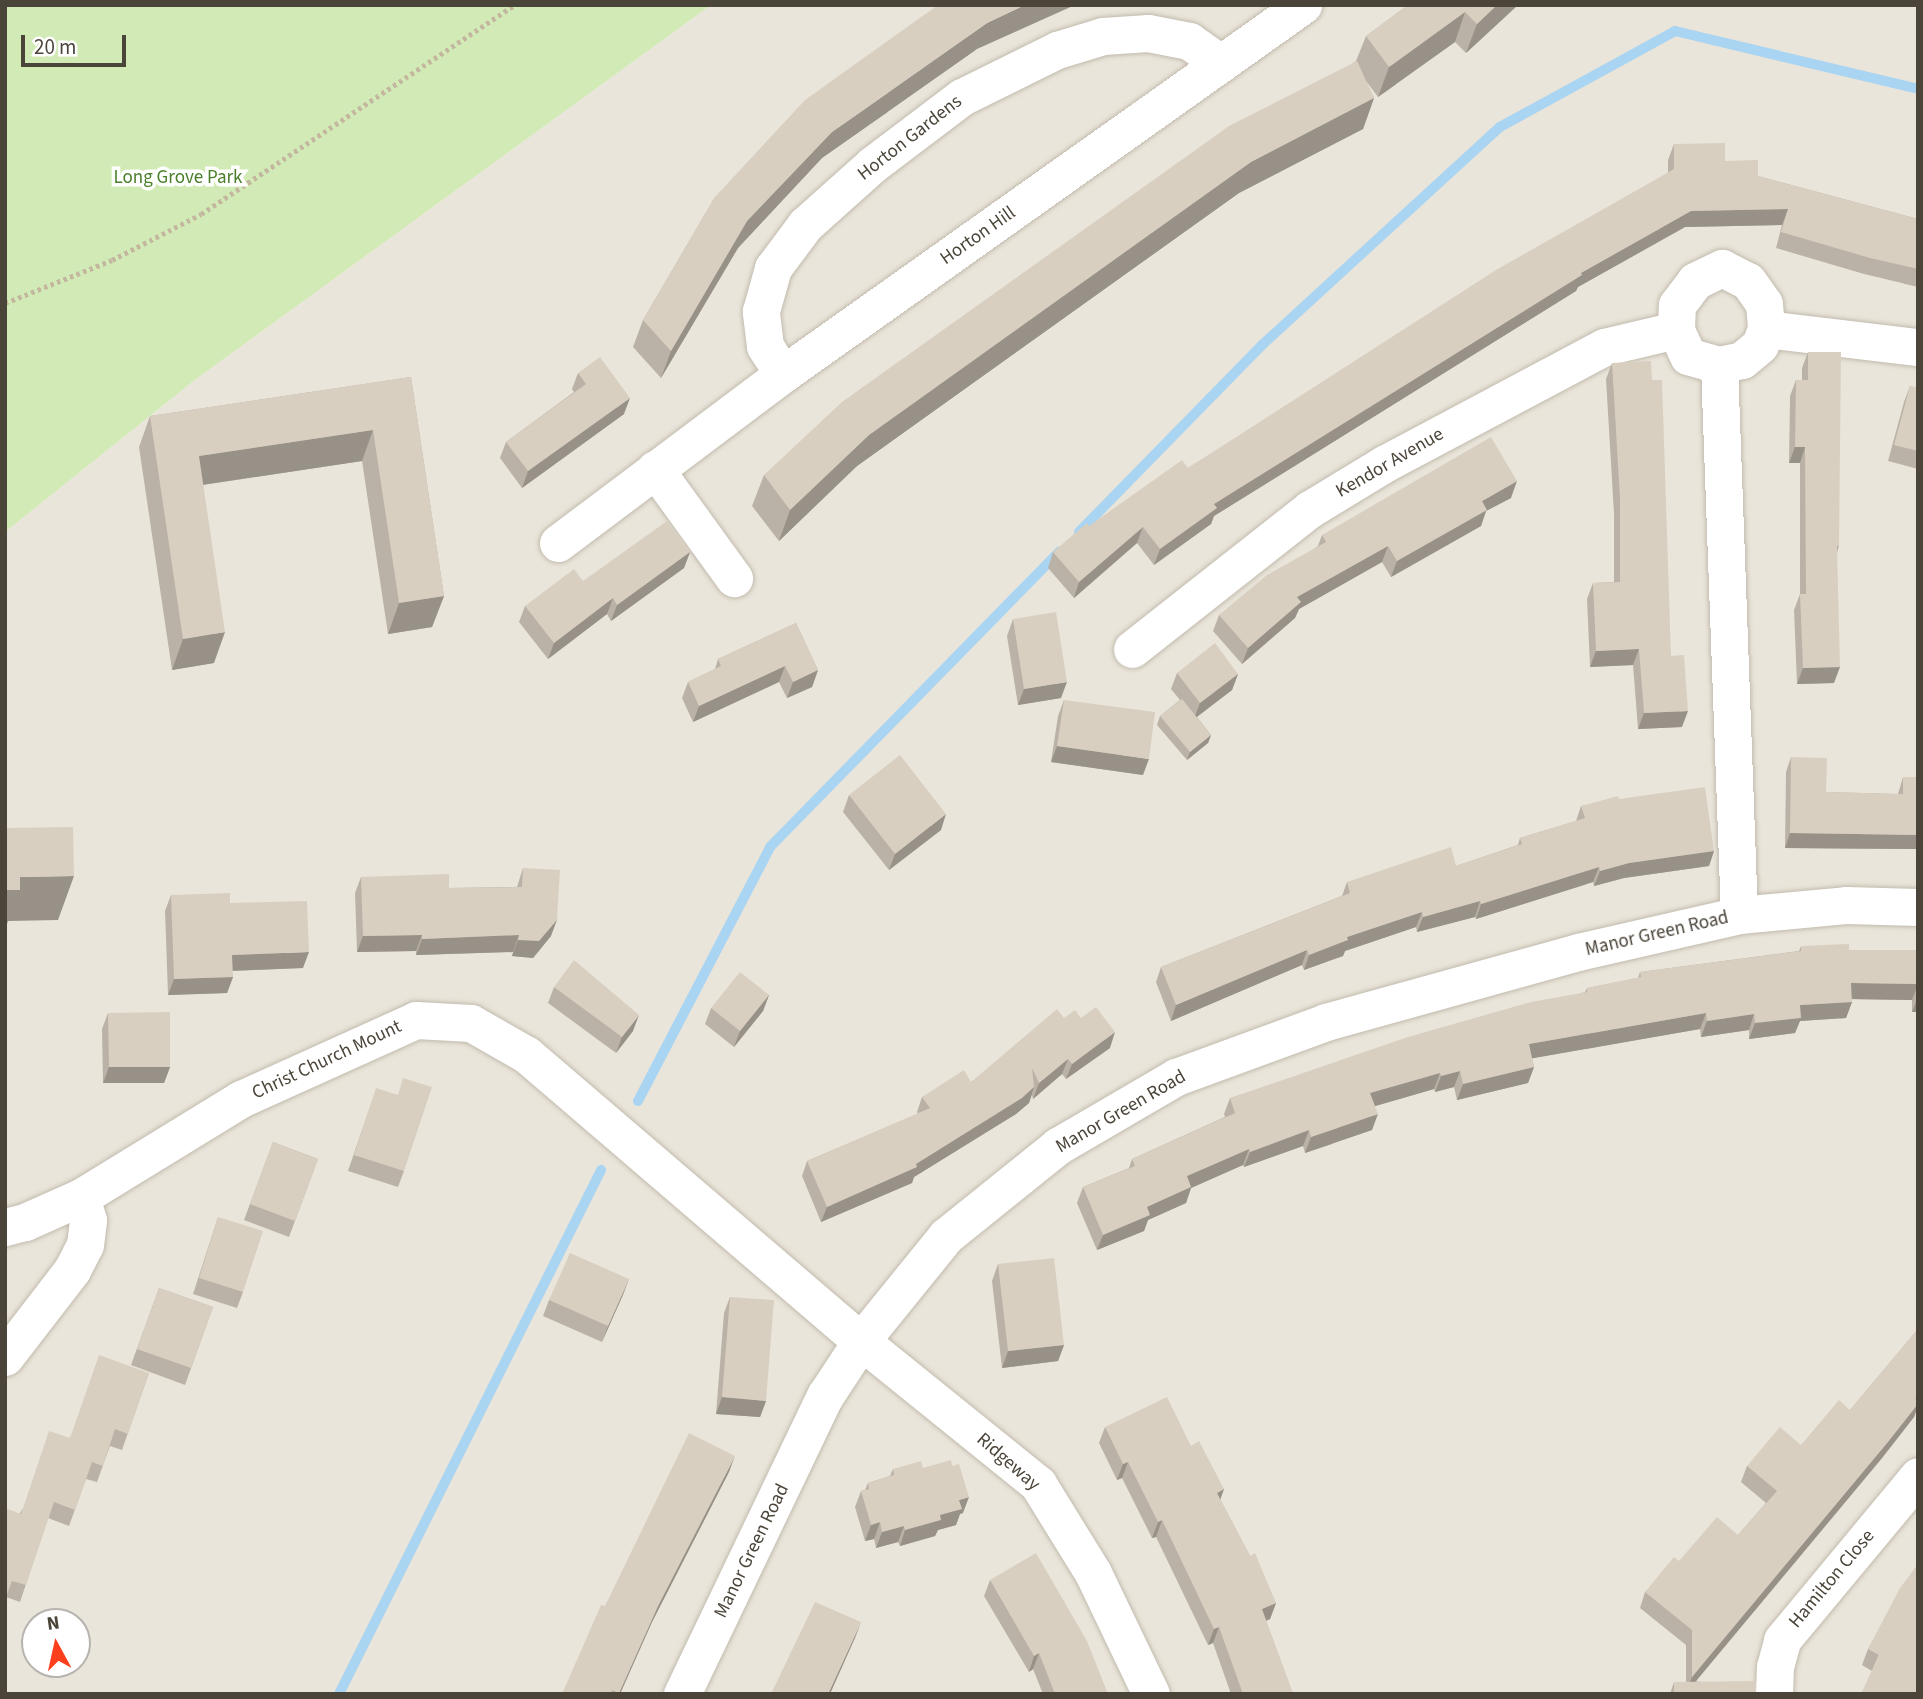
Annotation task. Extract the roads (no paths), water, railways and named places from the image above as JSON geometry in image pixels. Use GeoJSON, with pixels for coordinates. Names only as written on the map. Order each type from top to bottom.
{"type":"FeatureCollection","features":[{"type":"Feature","properties":{"kind":"street","name":"Horton Hill"},"geometry":{"type":"LineString","coordinates":[[558,543],[783,374],[1303,5]]}},
{"type":"Feature","properties":{"kind":"street","name":"Horton Gardens"},"geometry":{"type":"LineString","coordinates":[[783,374],[765,346],[761,311],[773,268],[805,225],[872,165],[962,97],[1057,50],[1103,36],[1148,33],[1189,41],[1221,63]]}},
{"type":"Feature","properties":{"kind":"street"},"geometry":{"type":"LineString","coordinates":[[1722,268],[1748,281],[1764,304],[1766,329],[1760,345],[1742,360],[1719,365],[1688,356],[1676,330],[1677,305],[1695,281],[1722,268]]}},
{"type":"Feature","properties":{"kind":"street"},"geometry":{"type":"LineString","coordinates":[[1766,329],[1918,347]]}},
{"type":"Feature","properties":{"kind":"street","name":"Kendor Avenue"},"geometry":{"type":"LineString","coordinates":[[1132,649],[1310,509],[1384,464],[1604,347],[1676,330]]}},
{"type":"Feature","properties":{"kind":"street"},"geometry":{"type":"LineString","coordinates":[[1719,365],[1739,915]]}},
{"type":"Feature","properties":{"kind":"street"},"geometry":{"type":"LineString","coordinates":[[654,469],[734,578]]}},
{"type":"Feature","properties":{"kind":"street","name":"Manor Green Road"},"geometry":{"type":"LineString","coordinates":[[682,1694],[825,1396],[861,1341],[946,1236],[1058,1146],[1176,1077],[1326,1022],[1578,951],[1739,915],[1846,905],[1918,907]]}},
{"type":"Feature","properties":{"kind":"street","name":"Christ Church Mount"},"geometry":{"type":"LineString","coordinates":[[5,1227],[25,1222],[81,1197],[240,1100],[323,1060],[415,1020],[471,1023],[527,1055],[861,1341]]}},
{"type":"Feature","properties":{"kind":"street"},"geometry":{"type":"LineString","coordinates":[[9,1339],[72,1270],[85,1245],[88,1220],[81,1197]]}},
{"type":"Feature","properties":{"kind":"street","name":"Ridgeway"},"geometry":{"type":"LineString","coordinates":[[861,1341],[1038,1484],[1093,1573],[1150,1694]]}},
{"type":"Feature","properties":{"kind":"street","name":"Hamilton Close"},"geometry":{"type":"LineString","coordinates":[[1774,1694],[1775,1668],[1782,1640],[1918,1476]]}},
{"type":"Feature","properties":{"kind":"waterway"},"geometry":{"type":"LineString","coordinates":[[1079,532],[1262,345],[1500,127],[1675,31],[1918,89]]}},
{"type":"Feature","properties":{"kind":"waterway"},"geometry":{"type":"LineString","coordinates":[[638,1101],[770,847],[1060,551]]}},
{"type":"Feature","properties":{"kind":"waterway"},"geometry":{"type":"LineString","coordinates":[[339,1694],[601,1170]]}},
{"type":"Feature","properties":{"kind":"park label","name":"Long Grove Park"},"geometry":{"type":"Point","coordinates":[178,178]}}]}
